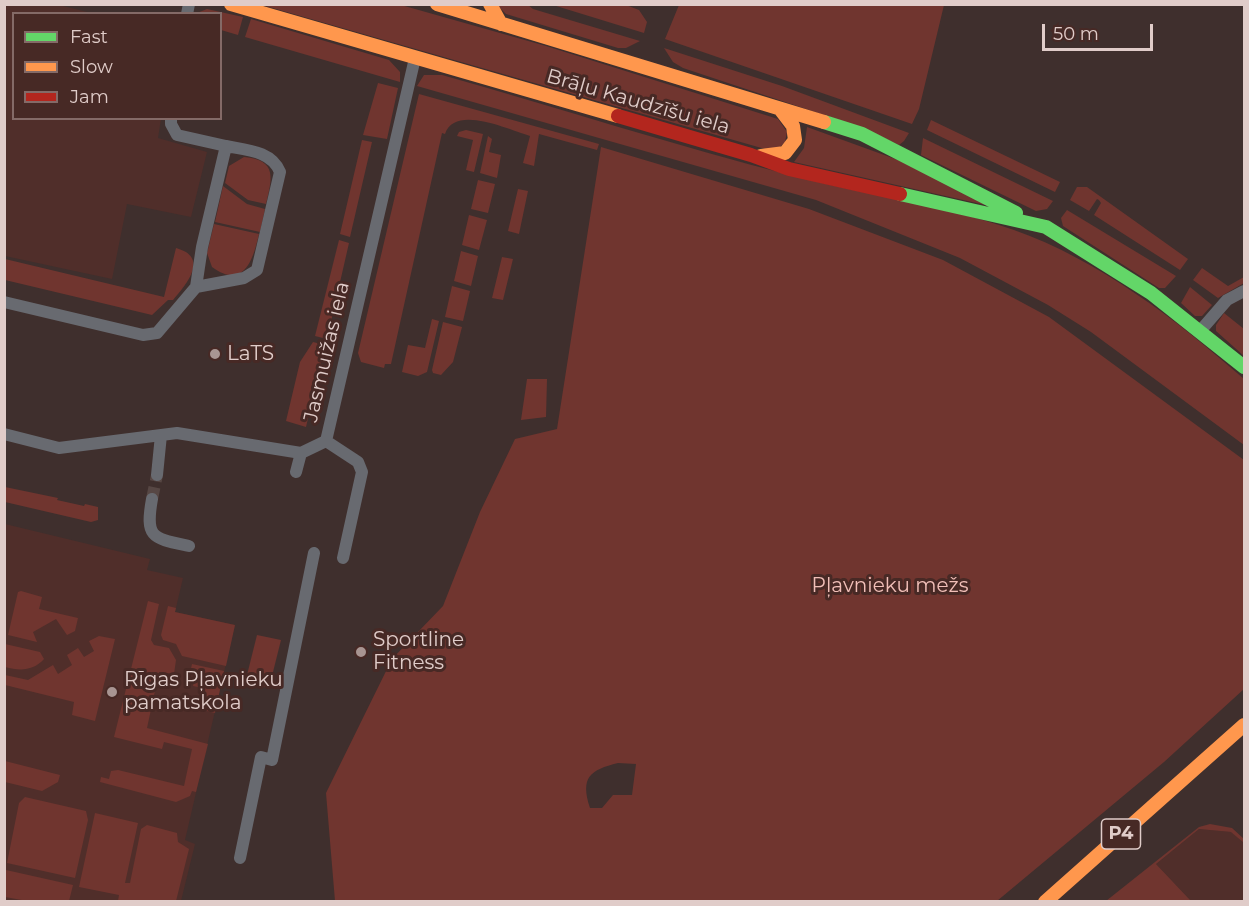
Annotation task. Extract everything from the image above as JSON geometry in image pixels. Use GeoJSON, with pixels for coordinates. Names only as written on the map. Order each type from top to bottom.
{"type":"FeatureCollection","features":[{"type":"Feature","properties":{"kind":"street","name":"Brāļu Kaudzīšu iela"},"geometry":{"type":"LineString","coordinates":[[231,4],[751,155],[789,169],[1038,225]]}},
{"type":"Feature","properties":{"kind":"street","name":"Brāļu Kaudzīšu iela"},"geometry":{"type":"LineString","coordinates":[[436,4],[862,134],[1038,225],[1151,293],[1201,330],[1245,367]]}},
{"type":"Feature","properties":{"kind":"street"},"geometry":{"type":"LineString","coordinates":[[490,4],[501,24]]}},
{"type":"Feature","properties":{"kind":"street","name":"Jasmuižas iela"},"geometry":{"type":"LineString","coordinates":[[301,453],[326,441],[415,58]]}},
{"type":"Feature","properties":{"kind":"street"},"geometry":{"type":"LineString","coordinates":[[751,155],[777,156],[791,147],[795,140],[793,126],[780,109]]}},
{"type":"Feature","properties":{"kind":"street"},"geometry":{"type":"LineString","coordinates":[[171,120],[177,135],[268,156],[276,163],[280,172],[257,270],[244,278],[196,287]]}},
{"type":"Feature","properties":{"kind":"street"},"geometry":{"type":"LineString","coordinates":[[4,302],[143,335],[157,333],[196,287],[202,247],[226,146]]}},
{"type":"Feature","properties":{"kind":"street"},"geometry":{"type":"LineString","coordinates":[[1201,330],[1227,300],[1245,291]]}},
{"type":"Feature","properties":{"kind":"street"},"geometry":{"type":"LineString","coordinates":[[4,434],[59,448],[161,435],[198,435],[301,453],[296,472]]}},
{"type":"Feature","properties":{"kind":"street"},"geometry":{"type":"LineString","coordinates":[[157,475],[161,435]]}},
{"type":"Feature","properties":{"kind":"street"},"geometry":{"type":"LineString","coordinates":[[326,441],[358,462],[362,472],[343,558]]}},
{"type":"Feature","properties":{"kind":"street"},"geometry":{"type":"LineString","coordinates":[[152,499],[148,522],[150,530],[159,538],[189,546]]}},
{"type":"Feature","properties":{"kind":"street"},"geometry":{"type":"LineString","coordinates":[[240,858],[261,757],[272,760],[314,553]]}},
{"type":"Feature","properties":{"kind":"street","name":"P4"},"geometry":{"type":"LineString","coordinates":[[1045,902],[1245,724]]}},
{"type":"Feature","properties":{"kind":"shaded area"},"geometry":{"type":"Polygon","coordinates":[[[5,4],[59,5],[87,12],[12,12],[12,120],[161,120],[158,138],[207,152],[191,217],[127,204],[112,279],[5,256],[5,4]]]}},
{"type":"Feature","properties":{"kind":"shaded area","name":"Rīgas Pļavnieku pamatskola"},"geometry":{"type":"Polygon","coordinates":[[[5,524],[150,559],[147,570],[183,578],[175,612],[235,625],[185,840],[195,844],[181,901],[5,902],[5,524]]]}},
{"type":"Feature","properties":{"kind":"shaded area"},"geometry":{"type":"Polygon","coordinates":[[[1199,829],[1232,832],[1244,843],[1244,901],[1191,901],[1156,864],[1199,829]]]}},
{"type":"Feature","properties":{"kind":"green space"},"geometry":{"type":"Polygon","coordinates":[[[679,4],[944,5],[919,109],[912,124],[665,39],[679,4]]]}},
{"type":"Feature","properties":{"kind":"green space"},"geometry":{"type":"Polygon","coordinates":[[[262,5],[401,5],[546,46],[778,119],[787,132],[785,142],[777,150],[765,149],[262,5]]]}},
{"type":"Feature","properties":{"kind":"green space"},"geometry":{"type":"Polygon","coordinates":[[[497,5],[528,5],[533,9],[640,41],[626,48],[618,48],[506,14],[497,5]]]}},
{"type":"Feature","properties":{"kind":"green space"},"geometry":{"type":"Polygon","coordinates":[[[553,5],[626,5],[639,10],[647,22],[644,33],[553,5]]]}},
{"type":"Feature","properties":{"kind":"green space"},"geometry":{"type":"Polygon","coordinates":[[[207,9],[220,12],[200,12],[207,9]]]}},
{"type":"Feature","properties":{"kind":"green space"},"geometry":{"type":"Polygon","coordinates":[[[222,12],[243,17],[238,35],[222,30],[222,12]]]}},
{"type":"Feature","properties":{"kind":"green space"},"geometry":{"type":"Polygon","coordinates":[[[251,19],[389,60],[400,72],[400,82],[245,37],[251,19]]]}},
{"type":"Feature","properties":{"kind":"green space"},"geometry":{"type":"Polygon","coordinates":[[[664,48],[782,86],[909,133],[899,145],[863,128],[683,68],[673,62],[664,48]]]}},
{"type":"Feature","properties":{"kind":"green space"},"geometry":{"type":"Polygon","coordinates":[[[424,75],[442,75],[794,176],[987,221],[1046,243],[1136,294],[1192,335],[1244,379],[1244,445],[1091,332],[1048,305],[960,258],[816,200],[417,86],[424,75]]]}},
{"type":"Feature","properties":{"kind":"green space"},"geometry":{"type":"Polygon","coordinates":[[[378,83],[398,88],[387,139],[363,135],[378,83]]]}},
{"type":"Feature","properties":{"kind":"green space"},"geometry":{"type":"Polygon","coordinates":[[[419,94],[599,144],[597,150],[539,134],[534,166],[523,163],[530,136],[497,125],[471,120],[451,125],[445,134],[442,133],[391,364],[385,364],[384,368],[361,362],[358,353],[419,94]]]}},
{"type":"Feature","properties":{"kind":"green space"},"geometry":{"type":"Polygon","coordinates":[[[931,120],[1060,182],[1055,192],[927,130],[931,120]]]}},
{"type":"Feature","properties":{"kind":"green space"},"geometry":{"type":"Polygon","coordinates":[[[807,127],[898,160],[999,208],[794,162],[804,148],[807,127]]]}},
{"type":"Feature","properties":{"kind":"green space"},"geometry":{"type":"Polygon","coordinates":[[[466,130],[483,134],[474,172],[466,170],[473,140],[457,136],[459,132],[466,130]]]}},
{"type":"Feature","properties":{"kind":"green space"},"geometry":{"type":"Polygon","coordinates":[[[488,136],[492,139],[489,152],[501,155],[497,178],[480,173],[488,136]]]}},
{"type":"Feature","properties":{"kind":"green space"},"geometry":{"type":"Polygon","coordinates":[[[923,138],[1053,201],[1047,209],[1036,211],[921,155],[923,138]]]}},
{"type":"Feature","properties":{"kind":"green space"},"geometry":{"type":"Polygon","coordinates":[[[362,140],[372,142],[350,237],[340,234],[362,140]]]}},
{"type":"Feature","properties":{"kind":"green space","name":"Pļavnieku mežs"},"geometry":{"type":"Polygon","coordinates":[[[601,147],[809,209],[943,260],[1049,317],[1244,460],[1244,689],[1164,762],[997,901],[335,901],[326,793],[392,659],[443,606],[480,512],[515,439],[557,429],[601,147]],[[618,763],[594,772],[587,782],[586,789],[590,808],[602,808],[613,795],[632,795],[636,764],[618,763]]]}},
{"type":"Feature","properties":{"kind":"green space"},"geometry":{"type":"Polygon","coordinates":[[[244,157],[263,162],[270,172],[270,187],[266,204],[248,200],[225,183],[229,166],[244,157]]]}},
{"type":"Feature","properties":{"kind":"green space"},"geometry":{"type":"Polygon","coordinates":[[[478,180],[495,184],[488,213],[471,209],[478,180]]]}},
{"type":"Feature","properties":{"kind":"green space"},"geometry":{"type":"Polygon","coordinates":[[[223,186],[247,204],[265,209],[260,232],[215,222],[223,186]]]}},
{"type":"Feature","properties":{"kind":"green space"},"geometry":{"type":"Polygon","coordinates":[[[1077,187],[1087,187],[1188,259],[1180,270],[1094,215],[1101,203],[1099,200],[1097,199],[1089,211],[1070,200],[1077,187]]]}},
{"type":"Feature","properties":{"kind":"green space"},"geometry":{"type":"Polygon","coordinates":[[[518,189],[528,191],[519,234],[508,231],[518,189]]]}},
{"type":"Feature","properties":{"kind":"green space"},"geometry":{"type":"Polygon","coordinates":[[[1067,210],[1176,276],[1165,288],[1159,288],[1063,226],[1061,218],[1067,210]]]}},
{"type":"Feature","properties":{"kind":"green space"},"geometry":{"type":"Polygon","coordinates":[[[469,215],[487,220],[479,250],[462,245],[469,215]]]}},
{"type":"Feature","properties":{"kind":"green space"},"geometry":{"type":"Polygon","coordinates":[[[214,224],[259,234],[250,262],[239,274],[223,273],[212,267],[207,253],[214,224]]]}},
{"type":"Feature","properties":{"kind":"green space"},"geometry":{"type":"Polygon","coordinates":[[[339,240],[349,243],[327,339],[315,336],[339,240]]]}},
{"type":"Feature","properties":{"kind":"green space"},"geometry":{"type":"Polygon","coordinates":[[[176,248],[186,252],[192,258],[194,264],[192,271],[173,300],[168,300],[152,315],[5,280],[5,259],[164,297],[176,248]]]}},
{"type":"Feature","properties":{"kind":"green space"},"geometry":{"type":"Polygon","coordinates":[[[461,251],[478,256],[471,286],[454,281],[461,251]]]}},
{"type":"Feature","properties":{"kind":"green space"},"geometry":{"type":"Polygon","coordinates":[[[502,257],[513,259],[503,300],[492,298],[502,257]]]}},
{"type":"Feature","properties":{"kind":"green space"},"geometry":{"type":"Polygon","coordinates":[[[1202,268],[1228,286],[1244,277],[1244,283],[1218,298],[1193,280],[1202,268]]]}},
{"type":"Feature","properties":{"kind":"green space"},"geometry":{"type":"Polygon","coordinates":[[[452,286],[470,291],[463,321],[445,317],[452,286]]]}},
{"type":"Feature","properties":{"kind":"green space"},"geometry":{"type":"Polygon","coordinates":[[[1190,287],[1212,305],[1202,316],[1195,316],[1181,303],[1190,287]]]}},
{"type":"Feature","properties":{"kind":"green space"},"geometry":{"type":"Polygon","coordinates":[[[1224,313],[1244,329],[1244,356],[1216,331],[1216,325],[1224,313]]]}},
{"type":"Feature","properties":{"kind":"green space"},"geometry":{"type":"Polygon","coordinates":[[[432,319],[439,321],[427,372],[418,376],[402,372],[408,345],[425,348],[432,319]]]}},
{"type":"Feature","properties":{"kind":"green space"},"geometry":{"type":"Polygon","coordinates":[[[443,322],[462,327],[453,362],[441,375],[433,373],[432,370],[443,322]]]}},
{"type":"Feature","properties":{"kind":"green space"},"geometry":{"type":"Polygon","coordinates":[[[313,342],[325,345],[306,427],[286,421],[300,362],[313,342]]]}},
{"type":"Feature","properties":{"kind":"green space"},"geometry":{"type":"Polygon","coordinates":[[[527,379],[547,379],[546,417],[521,420],[527,379]]]}},
{"type":"Feature","properties":{"kind":"green space"},"geometry":{"type":"Polygon","coordinates":[[[5,487],[84,506],[85,504],[98,507],[98,520],[91,522],[5,502],[5,487]]]}},
{"type":"Feature","properties":{"kind":"green space"},"geometry":{"type":"Polygon","coordinates":[[[18,592],[42,597],[39,609],[78,618],[75,631],[67,635],[56,619],[33,632],[37,642],[8,635],[18,592]]]}},
{"type":"Feature","properties":{"kind":"green space"},"geometry":{"type":"Polygon","coordinates":[[[148,601],[159,604],[151,640],[154,645],[169,648],[176,660],[174,674],[159,672],[147,728],[208,744],[196,792],[192,791],[190,796],[176,802],[100,782],[101,777],[109,779],[111,771],[118,770],[184,786],[192,749],[164,742],[162,749],[114,737],[148,601]]]}},
{"type":"Feature","properties":{"kind":"green space"},"geometry":{"type":"Polygon","coordinates":[[[168,606],[176,608],[175,612],[235,625],[226,666],[182,656],[176,644],[163,640],[161,635],[168,606]]]}},
{"type":"Feature","properties":{"kind":"green space"},"geometry":{"type":"Polygon","coordinates":[[[257,635],[281,640],[269,688],[245,683],[257,635]]]}},
{"type":"Feature","properties":{"kind":"green space"},"geometry":{"type":"Polygon","coordinates":[[[99,636],[115,639],[95,721],[72,715],[74,702],[5,685],[5,675],[28,680],[53,665],[58,674],[72,665],[67,655],[78,648],[84,657],[94,651],[89,641],[99,636]]]}},
{"type":"Feature","properties":{"kind":"green space"},"geometry":{"type":"Polygon","coordinates":[[[5,644],[40,652],[44,659],[26,669],[5,667],[5,644]]]}},
{"type":"Feature","properties":{"kind":"green space"},"geometry":{"type":"Polygon","coordinates":[[[192,664],[224,671],[215,713],[207,711],[209,701],[200,699],[203,688],[193,686],[196,674],[190,673],[192,664]]]}},
{"type":"Feature","properties":{"kind":"green space"},"geometry":{"type":"Polygon","coordinates":[[[5,761],[60,775],[58,782],[42,791],[5,782],[5,761]]]}},
{"type":"Feature","properties":{"kind":"green space"},"geometry":{"type":"Polygon","coordinates":[[[25,797],[86,811],[88,820],[75,878],[7,863],[19,803],[25,797]]]}},
{"type":"Feature","properties":{"kind":"green space"},"geometry":{"type":"Polygon","coordinates":[[[95,813],[138,823],[125,883],[130,883],[141,829],[147,825],[177,833],[178,842],[189,849],[176,901],[118,901],[119,895],[79,887],[95,813]]]}},
{"type":"Feature","properties":{"kind":"green space"},"geometry":{"type":"Polygon","coordinates":[[[1210,824],[1232,828],[1244,839],[1244,843],[1231,832],[1199,829],[1156,864],[1191,901],[1106,901],[1199,827],[1210,824]]]}},
{"type":"Feature","properties":{"kind":"green space"},"geometry":{"type":"Polygon","coordinates":[[[6,870],[73,885],[69,901],[27,901],[5,897],[6,870]]]}},
{"type":"Feature","properties":{"kind":"tunnel"},"geometry":{"type":"LineString","coordinates":[[152,499],[157,475]]}},
{"type":"Feature","properties":{"kind":"traffic: fast"},"geometry":{"type":"LineString","coordinates":[[824,122],[862,134],[1016,213]]}},
{"type":"Feature","properties":{"kind":"traffic: fast"},"geometry":{"type":"LineString","coordinates":[[900,194],[1046,227],[1151,293],[1244,367]]}},
{"type":"Feature","properties":{"kind":"traffic: slow"},"geometry":{"type":"LineString","coordinates":[[231,4],[618,116]]}},
{"type":"Feature","properties":{"kind":"traffic: slow"},"geometry":{"type":"LineString","coordinates":[[437,4],[824,122]]}},
{"type":"Feature","properties":{"kind":"traffic: slow"},"geometry":{"type":"LineString","coordinates":[[490,4],[501,24]]}},
{"type":"Feature","properties":{"kind":"traffic: slow"},"geometry":{"type":"LineString","coordinates":[[761,156],[785,153],[795,140],[793,126],[780,109]]}},
{"type":"Feature","properties":{"kind":"traffic: slow"},"geometry":{"type":"LineString","coordinates":[[1045,902],[1244,725]]}},
{"type":"Feature","properties":{"kind":"traffic: jam"},"geometry":{"type":"LineString","coordinates":[[618,116],[751,155],[789,169],[900,194]]}},
{"type":"Feature","properties":{"kind":"place","name":"LaTS"},"geometry":{"type":"Point","coordinates":[215,354]}},
{"type":"Feature","properties":{"kind":"place","name":"Sportline Fitness"},"geometry":{"type":"Point","coordinates":[361,652]}},
{"type":"Feature","properties":{"kind":"place","name":"Rīgas Pļavnieku pamatskola"},"geometry":{"type":"Point","coordinates":[112,692]}}]}
